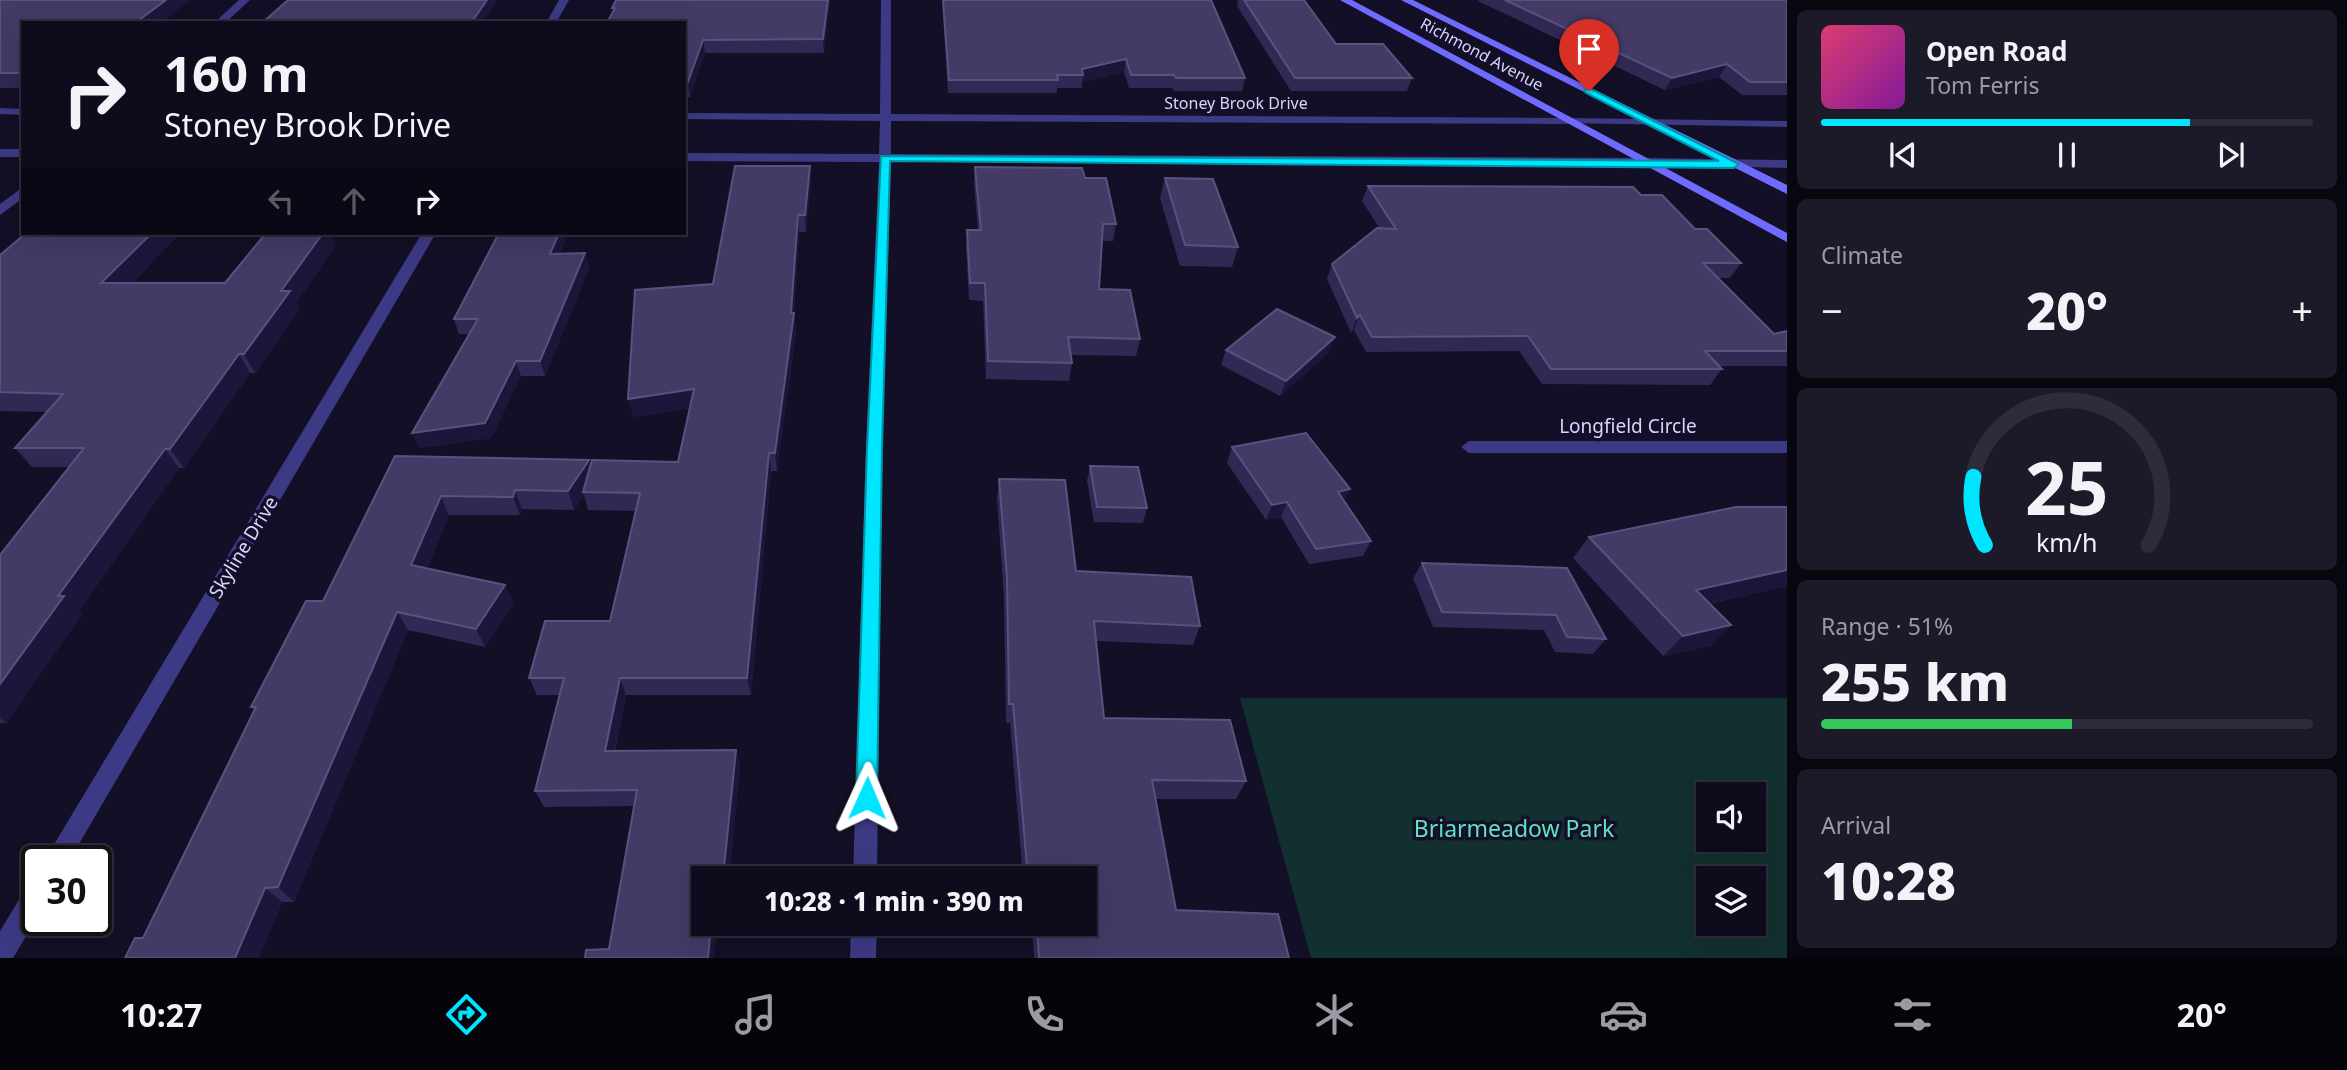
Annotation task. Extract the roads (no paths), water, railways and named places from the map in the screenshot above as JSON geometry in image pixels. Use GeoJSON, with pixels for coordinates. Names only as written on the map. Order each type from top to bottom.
{"type":"FeatureCollection","features":[{"type":"Feature","properties":{"kind":"main road","name":"Richmond Avenue"},"geometry":{"type":"LineString","coordinates":[[1345,0],[1787,238]]}},
{"type":"Feature","properties":{"kind":"main road","name":"Richmond Avenue"},"geometry":{"type":"LineString","coordinates":[[1406,0],[1787,190]]}},
{"type":"Feature","properties":{"kind":"street"},"geometry":{"type":"LineString","coordinates":[[221,21],[245,0]]}},
{"type":"Feature","properties":{"kind":"street"},"geometry":{"type":"LineString","coordinates":[[552,21],[564,0]]}},
{"type":"Feature","properties":{"kind":"street"},"geometry":{"type":"LineString","coordinates":[[865,866],[875,435],[885,158],[886,0]]}},
{"type":"Feature","properties":{"kind":"street"},"geometry":{"type":"LineString","coordinates":[[0,111],[21,112]]}},
{"type":"Feature","properties":{"kind":"street","name":"Stoney Brook Drive"},"geometry":{"type":"LineString","coordinates":[[686,116],[1787,124]]}},
{"type":"Feature","properties":{"kind":"street"},"geometry":{"type":"LineString","coordinates":[[0,153],[21,153]]}},
{"type":"Feature","properties":{"kind":"street"},"geometry":{"type":"LineString","coordinates":[[686,157],[1787,164]]}},
{"type":"Feature","properties":{"kind":"street"},"geometry":{"type":"LineString","coordinates":[[0,211],[21,193]]}},
{"type":"Feature","properties":{"kind":"street","name":"Skyline Drive"},"geometry":{"type":"LineString","coordinates":[[66,845],[428,235]]}},
{"type":"Feature","properties":{"kind":"street","name":"Longfield Circle"},"geometry":{"type":"LineString","coordinates":[[1469,447],[1787,447]]}},
{"type":"Feature","properties":{"kind":"street"},"geometry":{"type":"LineString","coordinates":[[0,956],[21,921]]}},
{"type":"Feature","properties":{"kind":"street"},"geometry":{"type":"LineString","coordinates":[[863,958],[864,936]]}},
{"type":"Feature","properties":{"kind":"park label","name":"Briarmeadow Park"},"geometry":{"type":"Point","coordinates":[1514,828]}}]}
